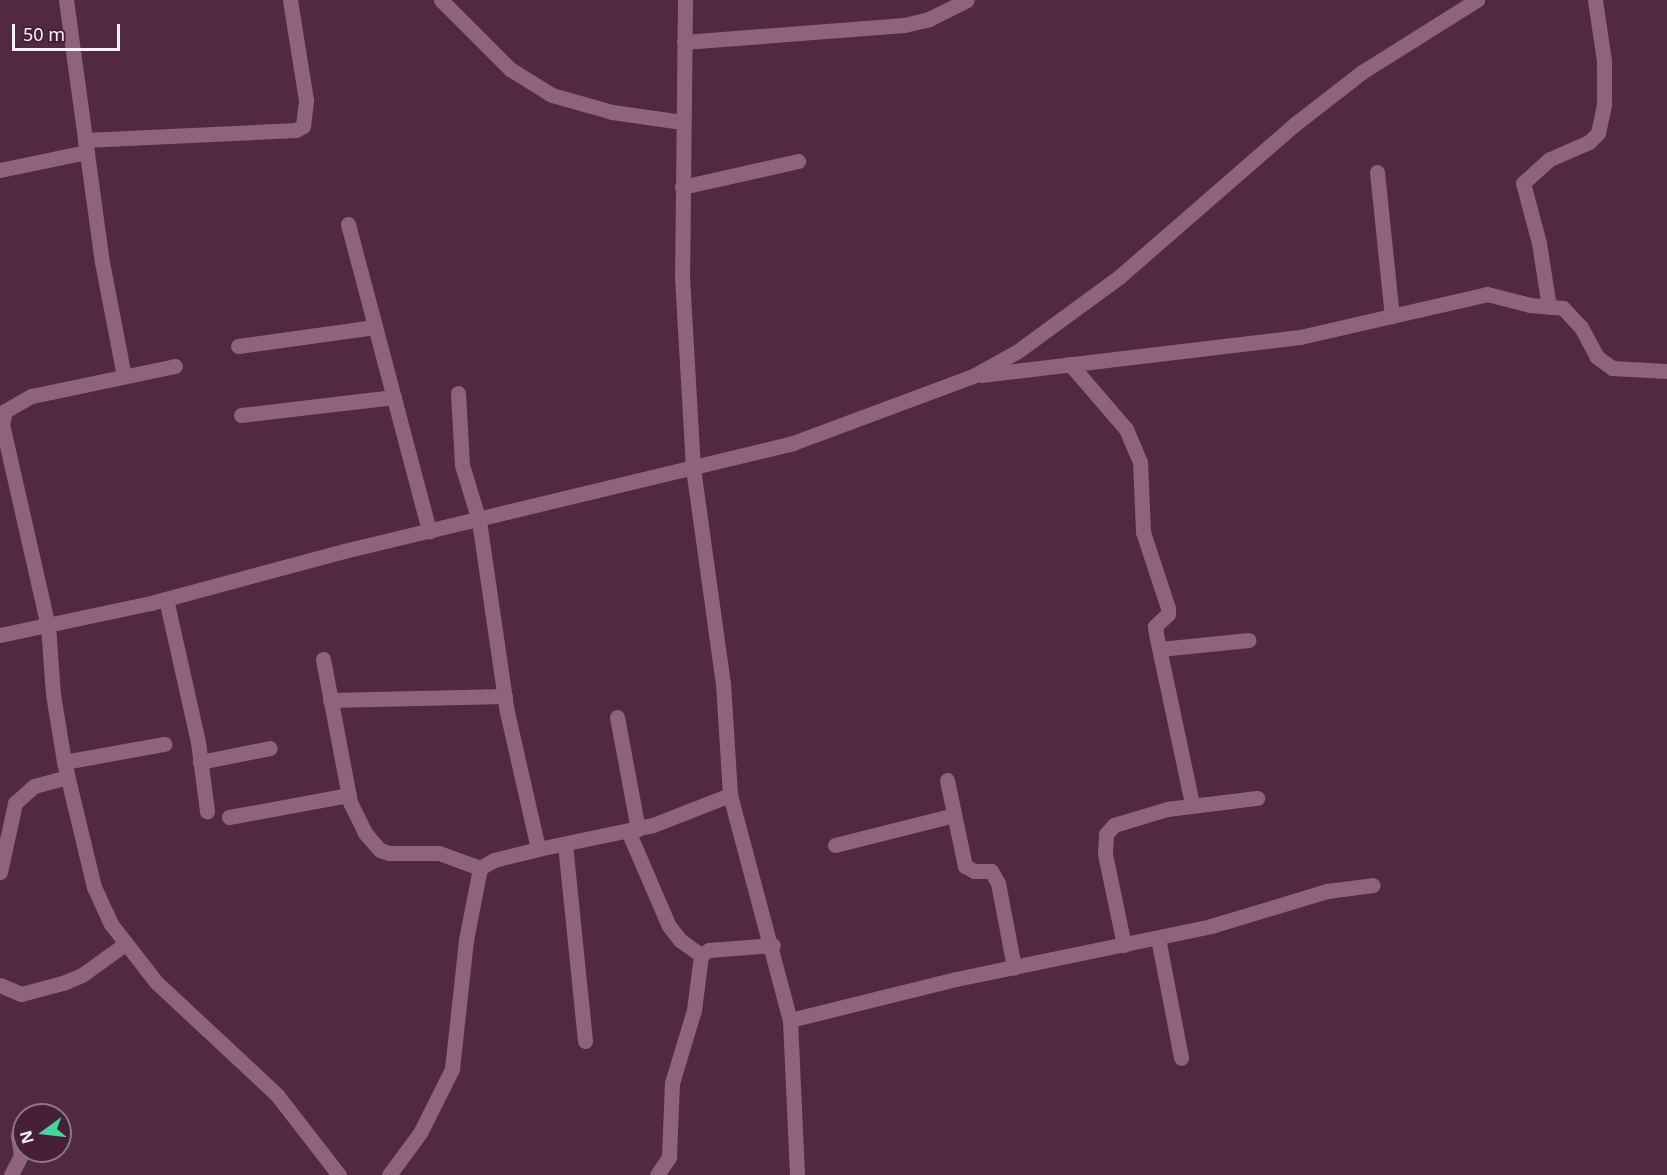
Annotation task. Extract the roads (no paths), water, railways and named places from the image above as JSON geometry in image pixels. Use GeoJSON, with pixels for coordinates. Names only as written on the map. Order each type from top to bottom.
{"type":"FeatureCollection","features":[{"type":"Feature","properties":{"kind":"street"},"geometry":{"type":"LineString","coordinates":[[66,0],[102,262],[124,376]]}},
{"type":"Feature","properties":{"kind":"street"},"geometry":{"type":"LineString","coordinates":[[0,170],[86,146],[297,130],[303,126],[306,100],[290,0]]}},
{"type":"Feature","properties":{"kind":"street"},"geometry":{"type":"LineString","coordinates":[[441,0],[510,69],[552,95],[612,112],[682,122]]}},
{"type":"Feature","properties":{"kind":"street"},"geometry":{"type":"LineString","coordinates":[[685,0],[682,122],[684,335],[693,468],[723,683],[730,795],[773,945],[790,1020],[797,1175]]}},
{"type":"Feature","properties":{"kind":"street"},"geometry":{"type":"LineString","coordinates":[[684,42],[904,25],[928,19],[967,0]]}},
{"type":"Feature","properties":{"kind":"street"},"geometry":{"type":"LineString","coordinates":[[0,635],[166,599],[429,531],[479,521],[793,442],[973,376],[1009,357],[1119,278],[1294,124],[1362,72],[1477,0]]}},
{"type":"Feature","properties":{"kind":"street"},"geometry":{"type":"LineString","coordinates":[[1550,307],[1539,243],[1523,183],[1550,159],[1589,142],[1598,133],[1604,104],[1604,60],[1594,0]]}},
{"type":"Feature","properties":{"kind":"street"},"geometry":{"type":"LineString","coordinates":[[682,187],[798,161]]}},
{"type":"Feature","properties":{"kind":"street"},"geometry":{"type":"LineString","coordinates":[[1377,172],[1392,315]]}},
{"type":"Feature","properties":{"kind":"street"},"geometry":{"type":"LineString","coordinates":[[348,224],[429,531]]}},
{"type":"Feature","properties":{"kind":"street"},"geometry":{"type":"LineString","coordinates":[[973,376],[1300,337],[1476,294],[1550,307],[1571,314],[1597,357],[1612,368],[1667,371]]}},
{"type":"Feature","properties":{"kind":"street"},"geometry":{"type":"LineString","coordinates":[[238,346],[375,327]]}},
{"type":"Feature","properties":{"kind":"street"},"geometry":{"type":"LineString","coordinates":[[1070,364],[1133,440],[1143,474],[1143,532],[1168,608],[1168,614],[1155,626],[1192,804]]}},
{"type":"Feature","properties":{"kind":"street"},"geometry":{"type":"LineString","coordinates":[[175,366],[30,396],[5,411],[2,424],[48,626],[53,694],[66,769],[94,887],[125,944],[156,982],[277,1095],[339,1175]]}},
{"type":"Feature","properties":{"kind":"street"},"geometry":{"type":"LineString","coordinates":[[458,393],[462,465],[479,521],[505,696],[538,849]]}},
{"type":"Feature","properties":{"kind":"street"},"geometry":{"type":"LineString","coordinates":[[241,415],[394,397]]}},
{"type":"Feature","properties":{"kind":"street"},"geometry":{"type":"LineString","coordinates":[[166,599],[200,762],[207,811]]}},
{"type":"Feature","properties":{"kind":"street"},"geometry":{"type":"LineString","coordinates":[[1160,649],[1249,640]]}},
{"type":"Feature","properties":{"kind":"street"},"geometry":{"type":"LineString","coordinates":[[323,659],[349,795],[356,819],[380,850],[439,853],[480,868]]}},
{"type":"Feature","properties":{"kind":"street"},"geometry":{"type":"LineString","coordinates":[[330,700],[505,696]]}},
{"type":"Feature","properties":{"kind":"street"},"geometry":{"type":"LineString","coordinates":[[617,717],[633,830],[669,926],[690,949],[700,954]]}},
{"type":"Feature","properties":{"kind":"street"},"geometry":{"type":"LineString","coordinates":[[0,872],[15,803],[34,786],[66,769],[164,744]]}},
{"type":"Feature","properties":{"kind":"street"},"geometry":{"type":"LineString","coordinates":[[200,762],[270,748]]}},
{"type":"Feature","properties":{"kind":"street"},"geometry":{"type":"LineString","coordinates":[[946,780],[965,866],[974,871],[990,871],[998,883],[1014,967]]}},
{"type":"Feature","properties":{"kind":"street"},"geometry":{"type":"LineString","coordinates":[[229,817],[349,795]]}},
{"type":"Feature","properties":{"kind":"street"},"geometry":{"type":"LineString","coordinates":[[389,1175],[420,1133],[452,1069],[466,939],[480,868],[494,860],[538,849],[633,830],[730,795]]}},
{"type":"Feature","properties":{"kind":"street"},"geometry":{"type":"LineString","coordinates":[[1124,945],[1105,854],[1107,834],[1125,820],[1192,804],[1257,798]]}},
{"type":"Feature","properties":{"kind":"street"},"geometry":{"type":"LineString","coordinates":[[834,845],[954,815]]}},
{"type":"Feature","properties":{"kind":"street"},"geometry":{"type":"LineString","coordinates":[[565,844],[585,1041]]}},
{"type":"Feature","properties":{"kind":"street"},"geometry":{"type":"LineString","coordinates":[[790,1020],[1014,967],[1158,938],[1309,895],[1373,885]]}},
{"type":"Feature","properties":{"kind":"street"},"geometry":{"type":"LineString","coordinates":[[1158,938],[1182,1058]]}},
{"type":"Feature","properties":{"kind":"street"},"geometry":{"type":"LineString","coordinates":[[0,985],[21,994],[63,983],[82,975],[125,944]]}},
{"type":"Feature","properties":{"kind":"street"},"geometry":{"type":"LineString","coordinates":[[700,954],[708,950],[773,945]]}},
{"type":"Feature","properties":{"kind":"street"},"geometry":{"type":"LineString","coordinates":[[657,1175],[669,1157],[672,1083],[694,1011],[700,954]]}}]}
